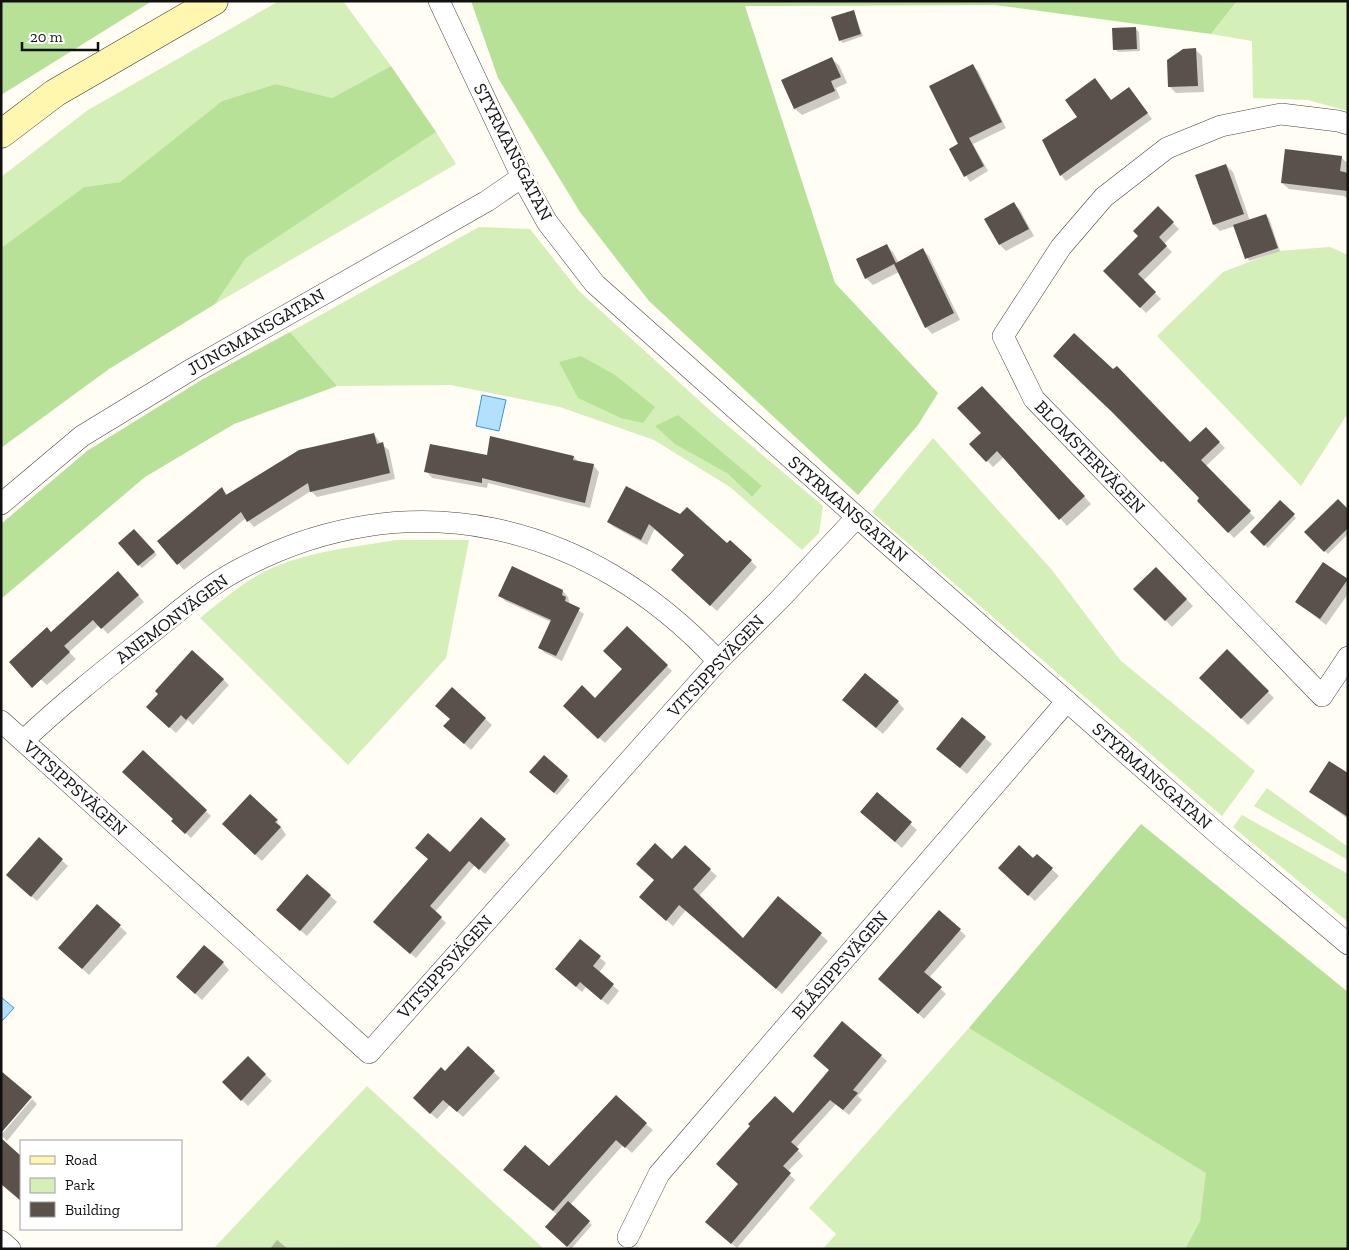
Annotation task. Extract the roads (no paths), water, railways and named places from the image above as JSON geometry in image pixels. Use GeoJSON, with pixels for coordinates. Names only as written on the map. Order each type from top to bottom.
{"type":"FeatureCollection","features":[{"type":"Feature","properties":{"kind":"main road"},"geometry":{"type":"LineString","coordinates":[[1,134],[55,93],[214,1]]}},
{"type":"Feature","properties":{"kind":"street","name":"STYRMANSGATAN"},"geometry":{"type":"LineString","coordinates":[[440,1],[522,177],[547,222],[595,284],[856,517],[1348,944]]}},
{"type":"Feature","properties":{"kind":"street","name":"BLOMSTERVÄGEN"},"geometry":{"type":"LineString","coordinates":[[1348,124],[1338,120],[1281,114],[1221,126],[1167,148],[1098,204],[1061,247],[1003,336],[1034,399],[1322,696],[1348,657]]}},
{"type":"Feature","properties":{"kind":"street","name":"JUNGMANSGATAN"},"geometry":{"type":"LineString","coordinates":[[1,504],[82,436],[192,369],[487,200],[522,177]]}},
{"type":"Feature","properties":{"kind":"street","name":"VITSIPPSVÄGEN"},"geometry":{"type":"LineString","coordinates":[[1,721],[369,1053],[718,661],[780,599],[856,517]]}},
{"type":"Feature","properties":{"kind":"street","name":"ANEMONVÄGEN"},"geometry":{"type":"LineString","coordinates":[[23,741],[102,672],[197,597],[237,570],[275,552],[322,535],[369,525],[420,521],[482,526],[534,538],[584,559],[621,580],[660,607],[698,639],[718,661]]}},
{"type":"Feature","properties":{"kind":"street","name":"BLÅSIPPSVÄGEN"},"geometry":{"type":"LineString","coordinates":[[628,1237],[659,1174],[1067,701]]}},
{"type":"Feature","properties":{"kind":"street"},"geometry":{"type":"LineString","coordinates":[[1,1241],[10,1249]]}},
{"type":"Feature","properties":{"kind":"water"},"geometry":{"type":"Polygon","coordinates":[[[482,395],[506,400],[499,431],[476,426],[482,395]]]}},
{"type":"Feature","properties":{"kind":"water"},"geometry":{"type":"Polygon","coordinates":[[[1,997],[14,1008],[1,1022],[1,997]]]}}]}
